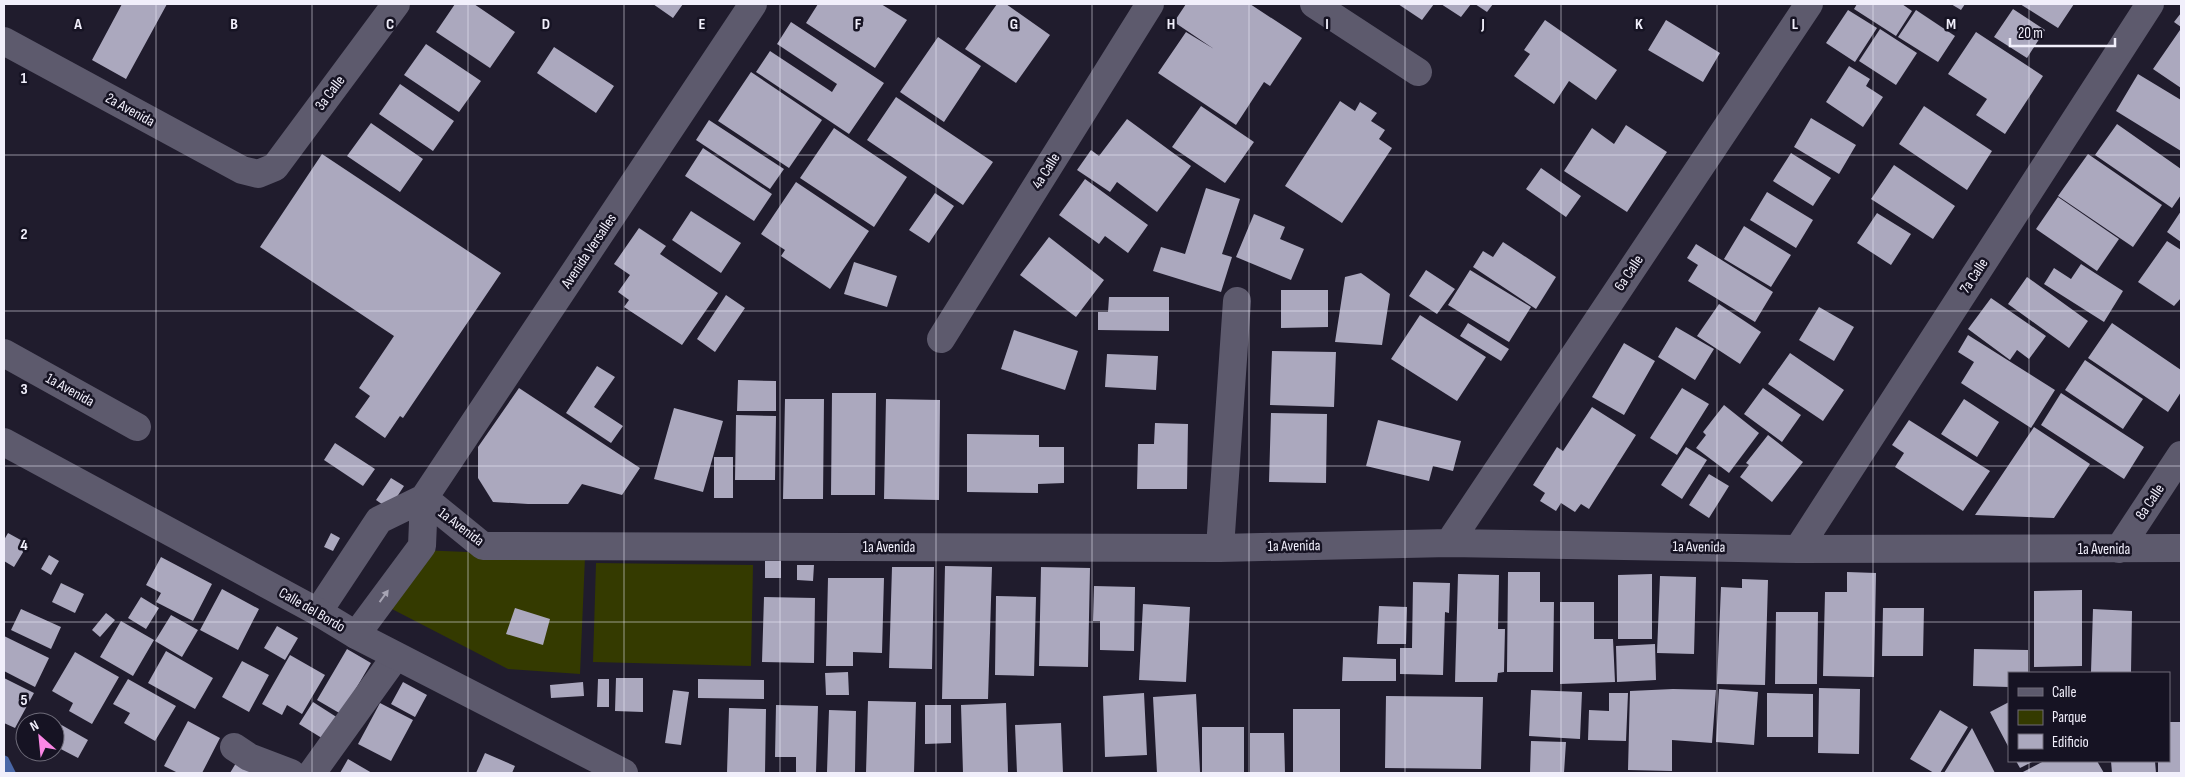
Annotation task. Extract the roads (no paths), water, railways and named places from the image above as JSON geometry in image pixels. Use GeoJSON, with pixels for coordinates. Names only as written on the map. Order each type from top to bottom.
{"type":"FeatureCollection","features":[{"type":"Feature","properties":{"kind":"street","name":"3a Calle"},"geometry":{"type":"LineString","coordinates":[[258,174],[275,167],[396,4]]}},
{"type":"Feature","properties":{"kind":"street","name":"Avenida Versalles"},"geometry":{"type":"LineString","coordinates":[[424,498],[753,4]]}},
{"type":"Feature","properties":{"kind":"street","name":"4a Calle"},"geometry":{"type":"LineString","coordinates":[[941,339],[1150,4]]}},
{"type":"Feature","properties":{"kind":"street"},"geometry":{"type":"LineString","coordinates":[[1314,4],[1418,72]]}},
{"type":"Feature","properties":{"kind":"street","name":"6a Calle"},"geometry":{"type":"LineString","coordinates":[[1449,543],[1809,4]]}},
{"type":"Feature","properties":{"kind":"street","name":"7a Calle"},"geometry":{"type":"LineString","coordinates":[[1798,549],[2150,4]]}},
{"type":"Feature","properties":{"kind":"street","name":"2a Avenida"},"geometry":{"type":"LineString","coordinates":[[4,41],[242,170],[258,174]]}},
{"type":"Feature","properties":{"kind":"street"},"geometry":{"type":"LineString","coordinates":[[1220,548],[1237,301]]}},
{"type":"Feature","properties":{"kind":"street","name":"1a Avenida"},"geometry":{"type":"LineString","coordinates":[[4,353],[137,427]]}},
{"type":"Feature","properties":{"kind":"street","name":"Calle del Bordo"},"geometry":{"type":"LineString","coordinates":[[4,442],[318,612],[356,636],[624,773]]}},
{"type":"Feature","properties":{"kind":"street","name":"8a Calle"},"geometry":{"type":"LineString","coordinates":[[2118,549],[2181,455]]}},
{"type":"Feature","properties":{"kind":"street","name":"1a Avenida"},"geometry":{"type":"LineString","coordinates":[[424,498],[483,546],[1220,548],[1449,543],[1798,549],[2181,548]]}},
{"type":"Feature","properties":{"kind":"street"},"geometry":{"type":"LineString","coordinates":[[318,612],[379,520],[424,498],[422,546],[356,636]]}},
{"type":"Feature","properties":{"kind":"street"},"geometry":{"type":"LineString","coordinates":[[312,773],[396,656]]}},
{"type":"Feature","properties":{"kind":"street"},"geometry":{"type":"LineString","coordinates":[[234,747],[249,757],[291,773]]}},
{"type":"Feature","properties":{"kind":"water"},"geometry":{"type":"Polygon","coordinates":[[[4,755],[8,757],[16,773],[4,773],[4,755]]]}}]}
